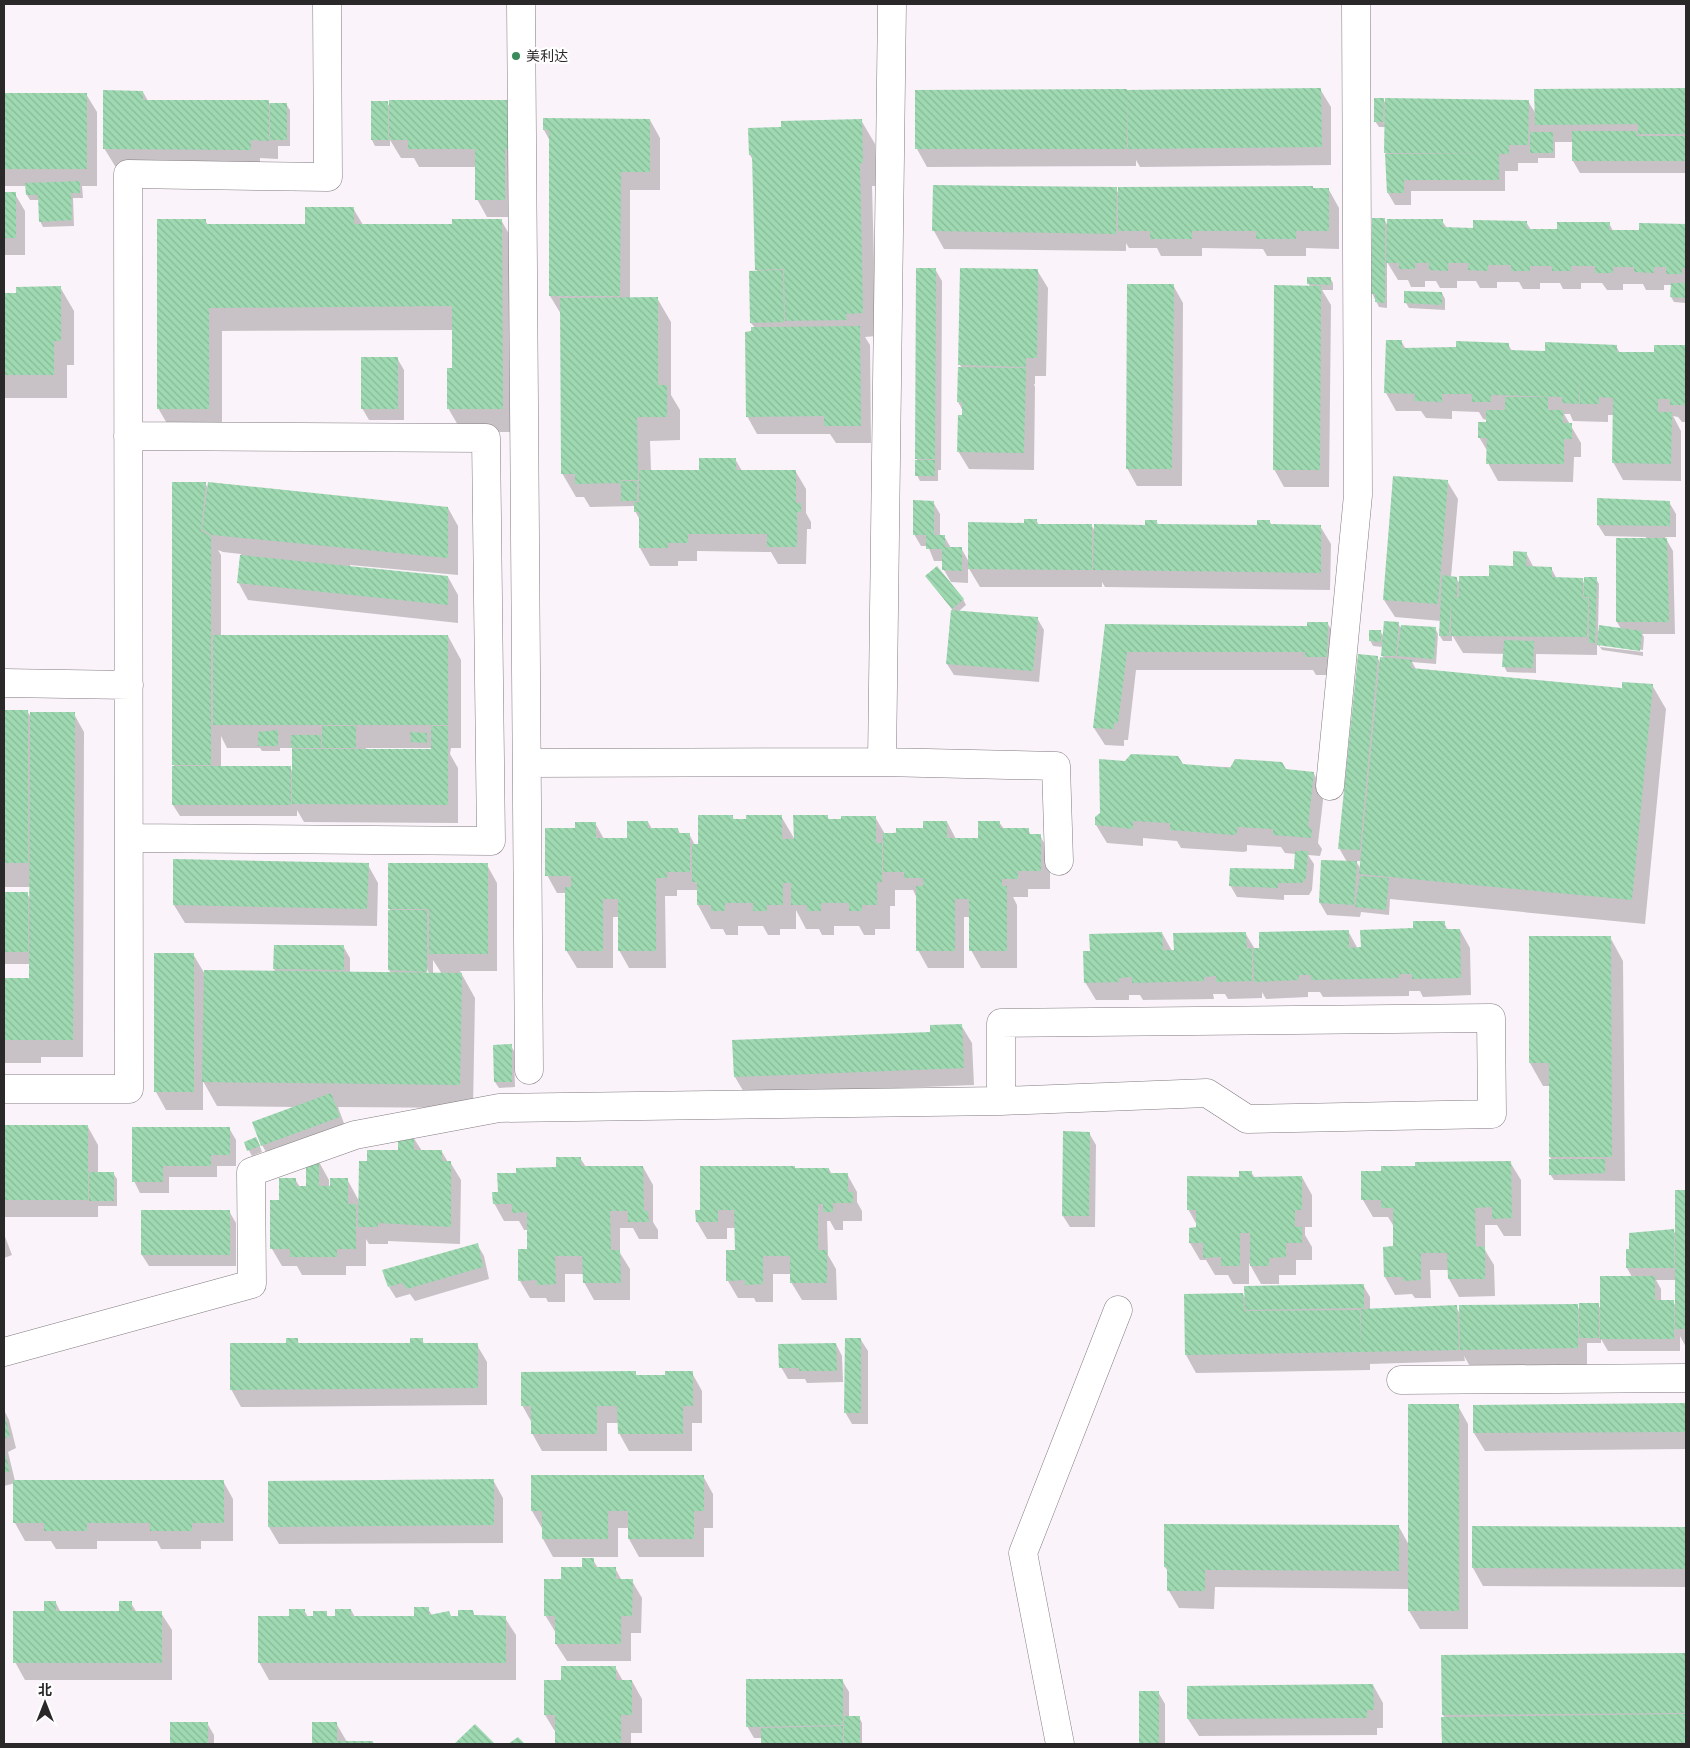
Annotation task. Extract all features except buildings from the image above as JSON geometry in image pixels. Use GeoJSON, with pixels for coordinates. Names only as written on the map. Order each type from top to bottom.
{"type":"FeatureCollection","features":[{"type":"Feature","properties":{"kind":"street"},"geometry":{"type":"LineString","coordinates":[[4,1089],[129,1089],[128,174],[328,177],[327,4]]}},
{"type":"Feature","properties":{"kind":"street"},"geometry":{"type":"LineString","coordinates":[[521,4],[529,1070]]}},
{"type":"Feature","properties":{"kind":"street"},"geometry":{"type":"LineString","coordinates":[[882,762],[892,4]]}},
{"type":"Feature","properties":{"kind":"street"},"geometry":{"type":"LineString","coordinates":[[1330,786],[1358,495],[1356,4]]}},
{"type":"Feature","properties":{"kind":"street"},"geometry":{"type":"LineString","coordinates":[[128,436],[486,438],[491,841],[129,838]]}},
{"type":"Feature","properties":{"kind":"street"},"geometry":{"type":"LineString","coordinates":[[4,683],[129,685]]}},
{"type":"Feature","properties":{"kind":"street"},"geometry":{"type":"LineString","coordinates":[[527,763],[882,762],[1056,766],[1059,861]]}},
{"type":"Feature","properties":{"kind":"street"},"geometry":{"type":"LineString","coordinates":[[4,1352],[252,1284],[252,1172],[354,1135],[499,1108],[1001,1101],[1207,1093],[1247,1119],[1492,1114],[1491,1018],[1001,1023],[1001,1101]]}},
{"type":"Feature","properties":{"kind":"street"},"geometry":{"type":"LineString","coordinates":[[1060,1744],[1023,1553],[1118,1310]]}},
{"type":"Feature","properties":{"kind":"street"},"geometry":{"type":"LineString","coordinates":[[1401,1380],[1686,1378]]}},
{"type":"Feature","properties":{"kind":"place","name":"美利达"},"geometry":{"type":"Point","coordinates":[516,56]}}]}
